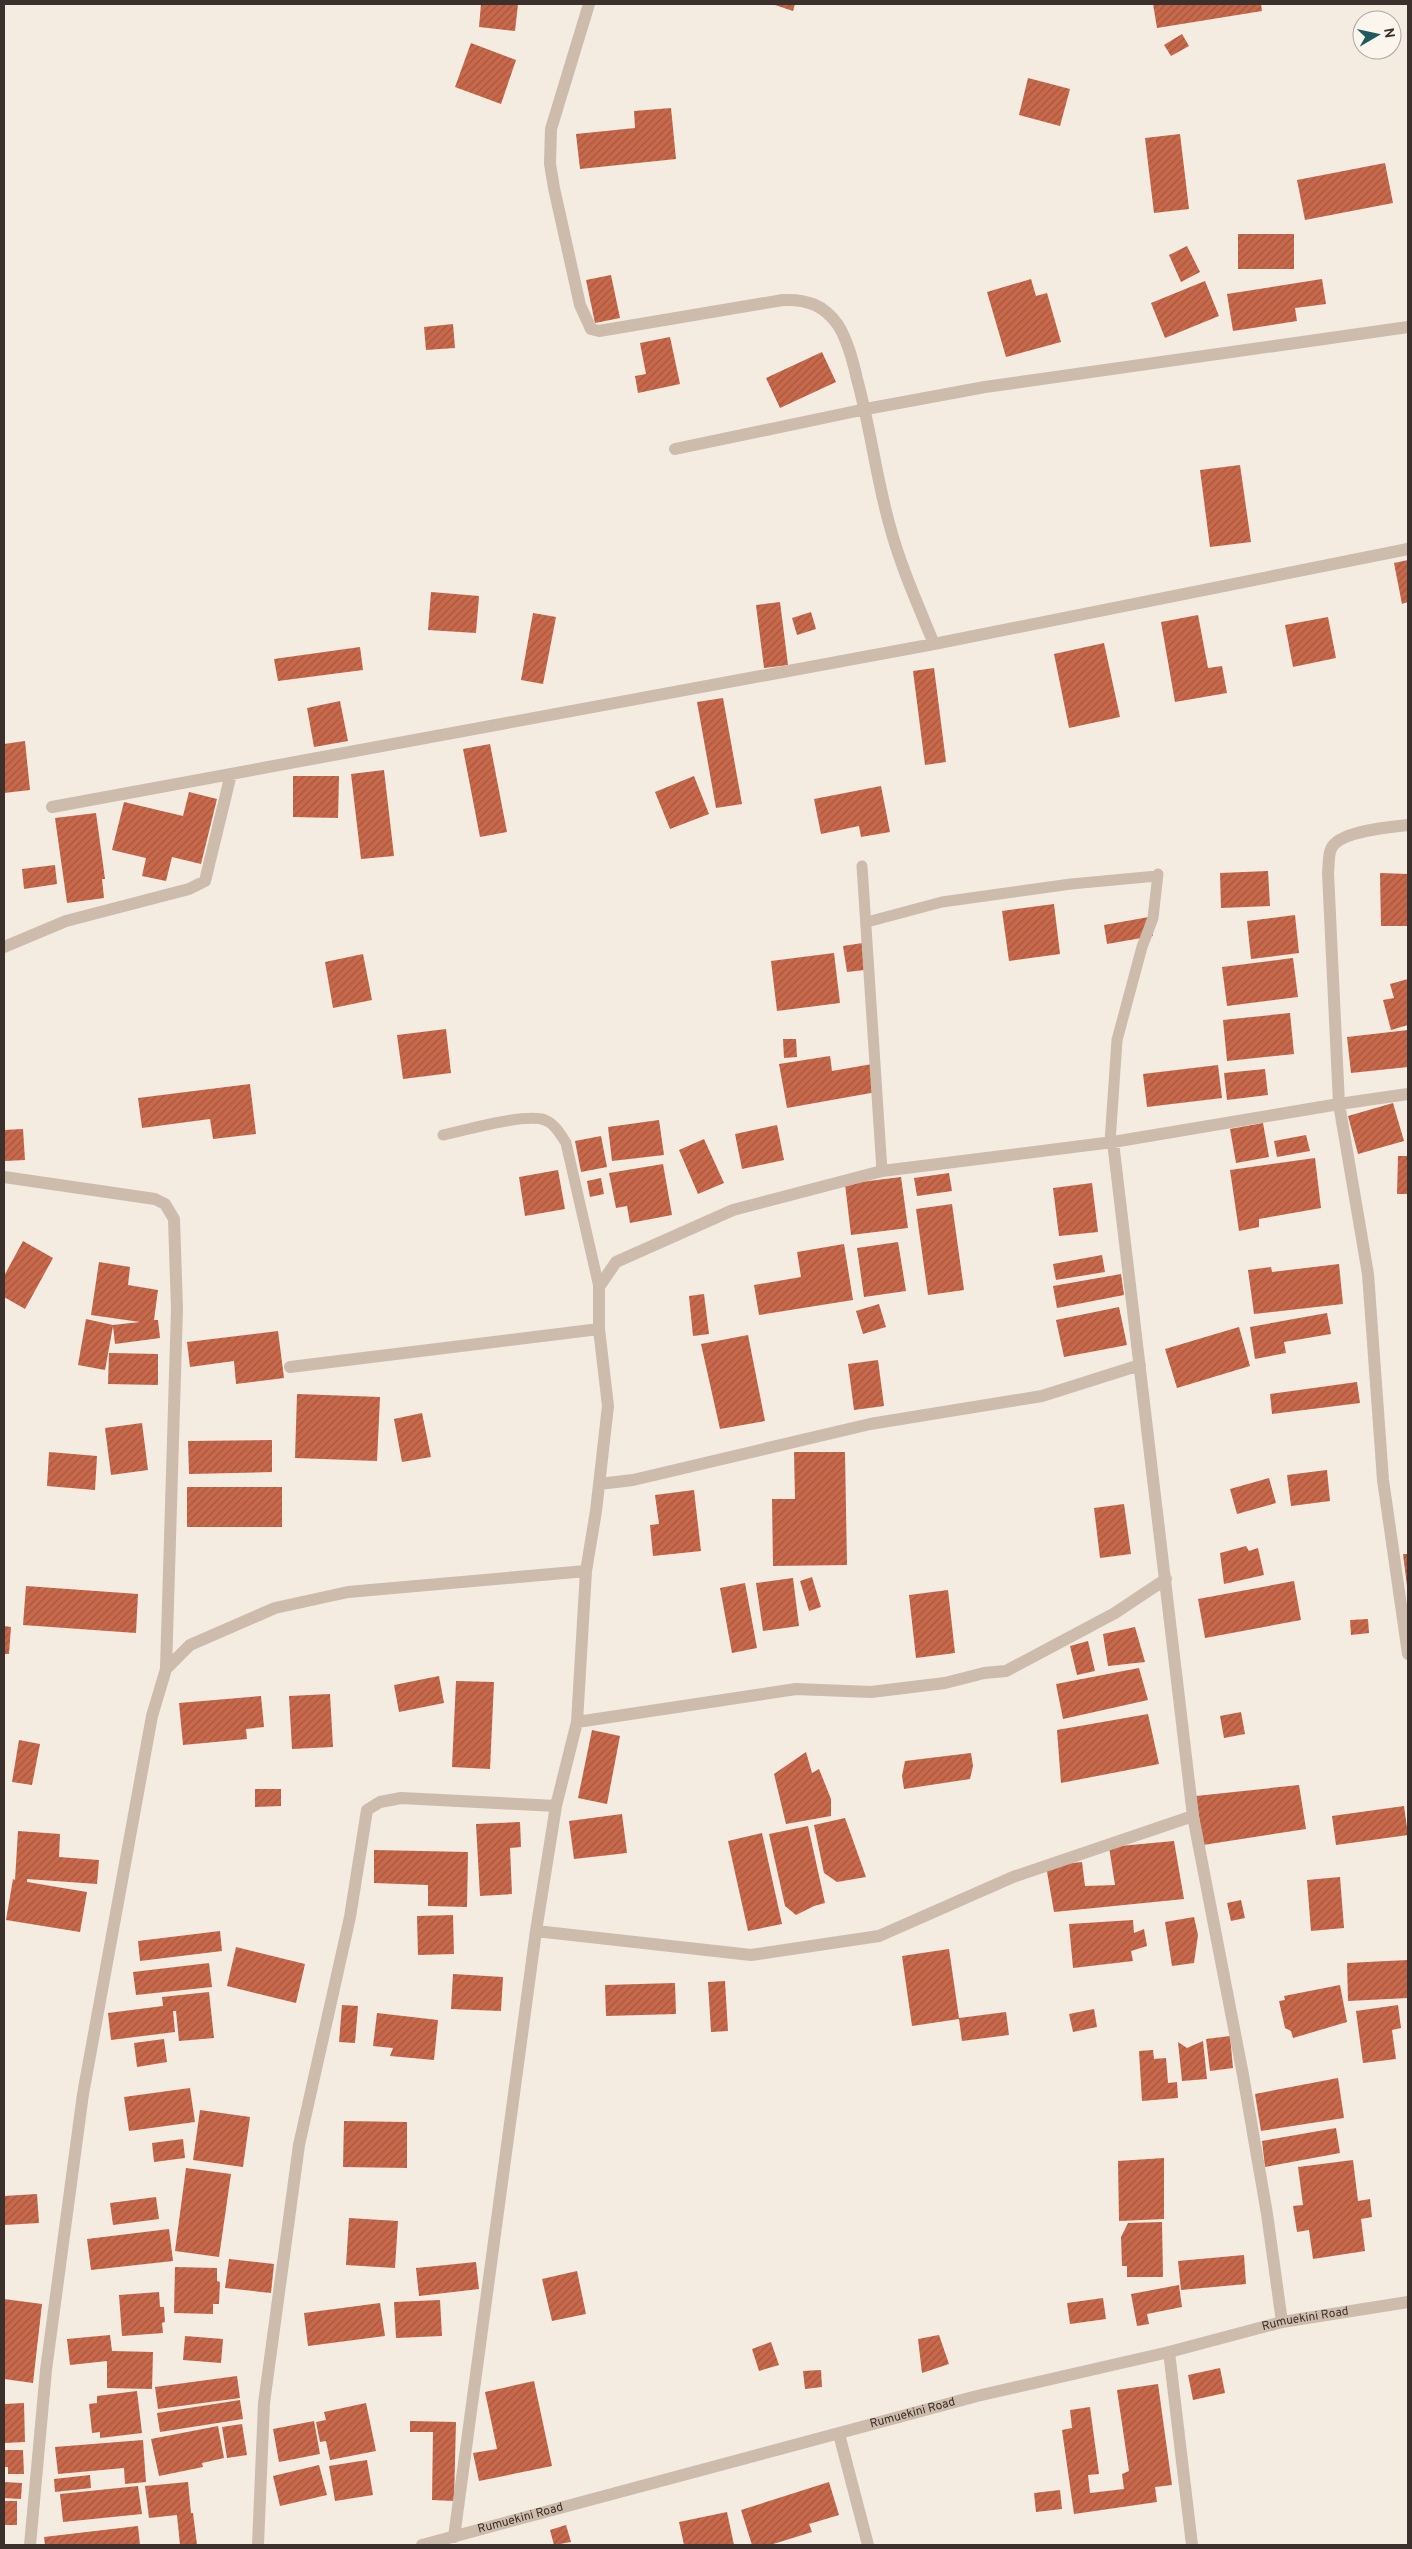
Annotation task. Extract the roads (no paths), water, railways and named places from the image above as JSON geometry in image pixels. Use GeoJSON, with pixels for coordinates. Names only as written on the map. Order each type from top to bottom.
{"type":"FeatureCollection","features":[{"type":"Feature","properties":{"kind":"street"},"geometry":{"type":"LineString","coordinates":[[589,4],[551,128],[550,164],[580,305],[591,329],[599,331],[783,300],[801,300],[816,304],[825,310],[838,326],[852,357],[866,409],[889,522],[904,571],[934,644]]}},
{"type":"Feature","properties":{"kind":"street"},"geometry":{"type":"LineString","coordinates":[[675,449],[866,409],[985,387],[1408,327]]}},
{"type":"Feature","properties":{"kind":"street"},"geometry":{"type":"LineString","coordinates":[[52,807],[934,644],[1408,549]]}},
{"type":"Feature","properties":{"kind":"street"},"geometry":{"type":"LineString","coordinates":[[4,948],[66,921],[189,889],[204,881],[231,774]]}},
{"type":"Feature","properties":{"kind":"street"},"geometry":{"type":"LineString","coordinates":[[1408,825],[1340,839],[1331,848],[1328,873],[1339,1104],[1368,1274],[1383,1480],[1408,1654]]}},
{"type":"Feature","properties":{"kind":"street"},"geometry":{"type":"LineString","coordinates":[[454,2537],[536,1931],[556,1806],[577,1722],[586,1571],[608,1406],[599,1329],[599,1287],[616,1262],[733,1210],[882,1171],[1111,1142],[1408,1094]]}},
{"type":"Feature","properties":{"kind":"street"},"geometry":{"type":"LineString","coordinates":[[1111,1142],[1140,1365],[1193,1816],[1243,2074],[1267,2214],[1282,2322]]}},
{"type":"Feature","properties":{"kind":"street"},"geometry":{"type":"LineString","coordinates":[[4,1177],[155,1199],[166,1204],[174,1219],[177,1310],[166,1669],[152,1716],[83,2094],[46,2370],[30,2545]]}},
{"type":"Feature","properties":{"kind":"street"},"geometry":{"type":"LineString","coordinates":[[290,1367],[599,1329]]}},
{"type":"Feature","properties":{"kind":"street"},"geometry":{"type":"LineString","coordinates":[[599,1484],[633,1480],[870,1424],[1042,1396],[1140,1365]]}},
{"type":"Feature","properties":{"kind":"street"},"geometry":{"type":"LineString","coordinates":[[166,1669],[190,1645],[275,1608],[348,1592],[586,1571]]}},
{"type":"Feature","properties":{"kind":"street"},"geometry":{"type":"LineString","coordinates":[[577,1722],[796,1689],[870,1692],[945,1684],[984,1673],[1006,1671],[1114,1613],[1166,1579]]}},
{"type":"Feature","properties":{"kind":"street"},"geometry":{"type":"LineString","coordinates":[[258,2545],[264,2403],[299,2145],[350,1917],[367,1810],[380,1802],[401,1798],[556,1806]]}},
{"type":"Feature","properties":{"kind":"street"},"geometry":{"type":"LineString","coordinates":[[536,1931],[751,1955],[880,1936],[1013,1877],[1193,1816]]}},
{"type":"Feature","properties":{"kind":"street","name":"Rumuekini Road"},"geometry":{"type":"LineString","coordinates":[[422,2545],[977,2396],[1169,2352],[1282,2322],[1408,2302]]}},
{"type":"Feature","properties":{"kind":"street"},"geometry":{"type":"LineString","coordinates":[[1169,2352],[1192,2545]]}},
{"type":"Feature","properties":{"kind":"street"},"geometry":{"type":"LineString","coordinates":[[839,2434],[868,2545]]}},
{"type":"Feature","properties":{"kind":"lane"},"geometry":{"type":"LineString","coordinates":[[862,866],[882,1171]]}},
{"type":"Feature","properties":{"kind":"lane"},"geometry":{"type":"LineString","coordinates":[[867,922],[942,902],[1071,884],[1158,875],[1153,918],[1142,948],[1117,1040],[1111,1142]]}},
{"type":"Feature","properties":{"kind":"lane"},"geometry":{"type":"LineString","coordinates":[[443,1135],[529,1117],[547,1120],[558,1130],[566,1142],[599,1287]]}}]}
